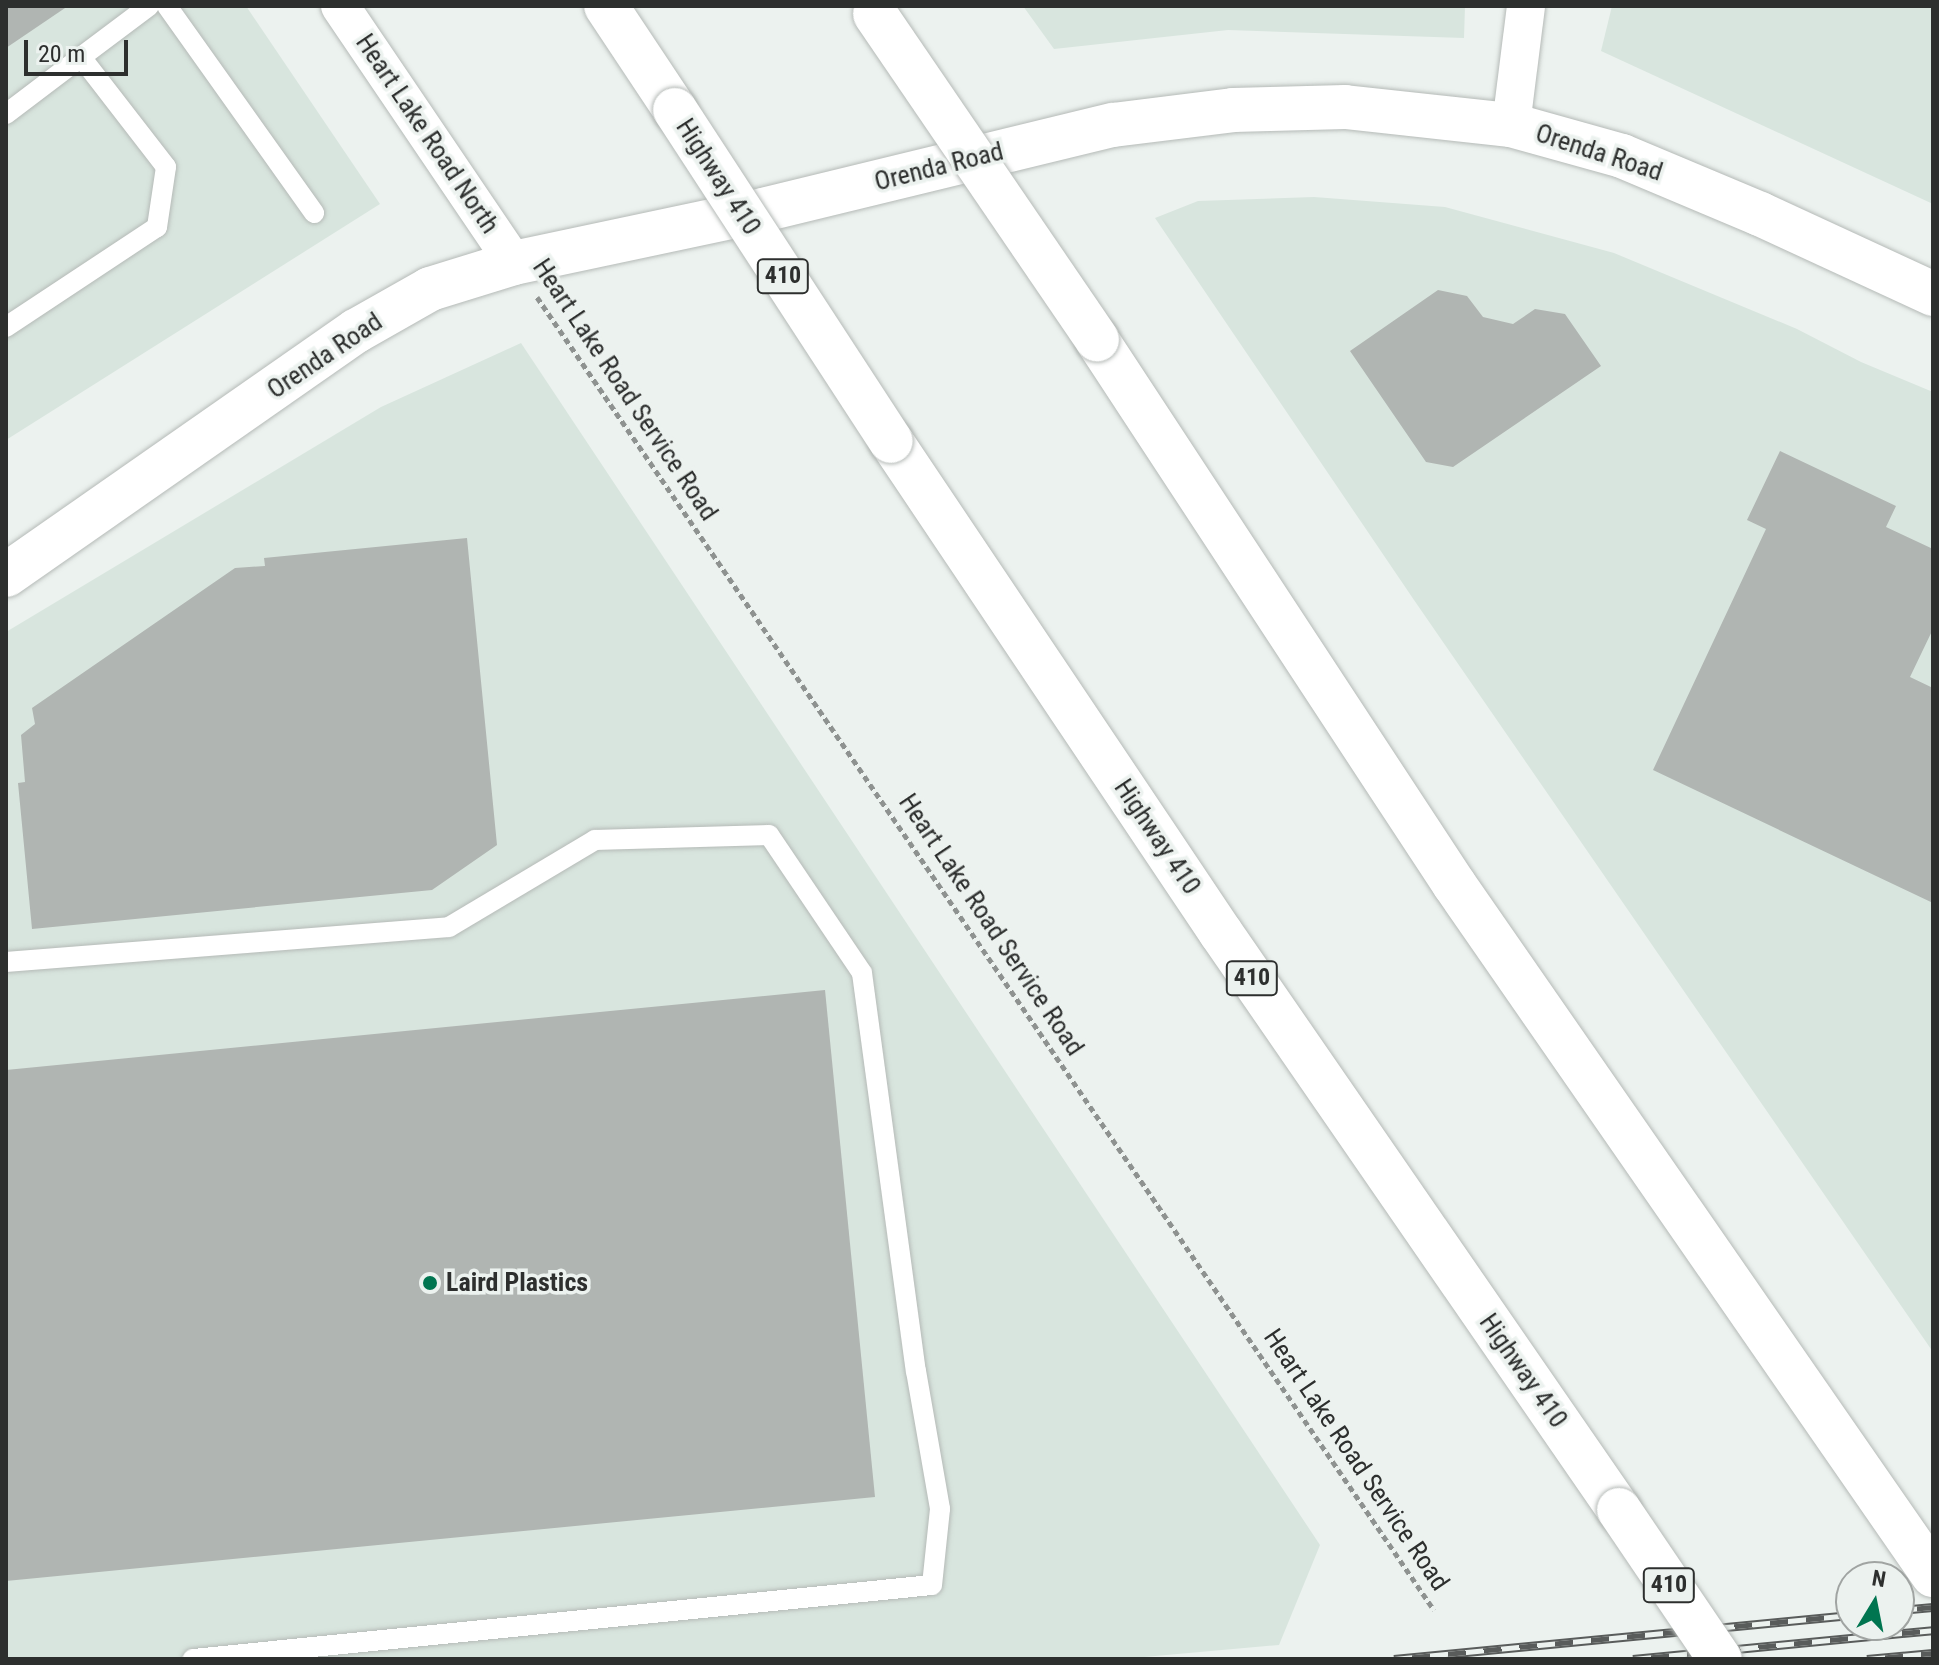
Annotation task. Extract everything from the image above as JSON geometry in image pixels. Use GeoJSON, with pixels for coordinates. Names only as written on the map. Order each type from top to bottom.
{"type":"FeatureCollection","features":[{"type":"Feature","properties":{"kind":"main road","name":"Highway 410"},"geometry":{"type":"LineString","coordinates":[[606,6],[891,441],[1221,933],[1720,1659]]}},
{"type":"Feature","properties":{"kind":"main road"},"geometry":{"type":"LineString","coordinates":[[872,10],[1097,340],[1454,884],[1933,1575]]}},
{"type":"Feature","properties":{"kind":"main road","name":"Orenda Road"},"geometry":{"type":"LineString","coordinates":[[6,575],[356,331],[430,289],[514,263],[763,210],[1113,125],[1233,110],[1345,107],[1511,125],[1622,156],[1760,214],[1933,294]]}},
{"type":"Feature","properties":{"kind":"street","name":"Heart Lake Road North"},"geometry":{"type":"LineString","coordinates":[[340,6],[514,263]]}},
{"type":"Feature","properties":{"kind":"street"},"geometry":{"type":"LineString","coordinates":[[1511,125],[1526,6]]}},
{"type":"Feature","properties":{"kind":"lane"},"geometry":{"type":"LineString","coordinates":[[6,114],[149,6]]}},
{"type":"Feature","properties":{"kind":"lane"},"geometry":{"type":"LineString","coordinates":[[167,6],[314,213]]}},
{"type":"Feature","properties":{"kind":"lane"},"geometry":{"type":"LineString","coordinates":[[6,327],[157,227],[166,167],[81,57]]}},
{"type":"Feature","properties":{"kind":"lane"},"geometry":{"type":"LineString","coordinates":[[6,962],[449,927],[595,840],[769,835],[862,973],[916,1371],[940,1509],[932,1585],[193,1659]]}},
{"type":"Feature","properties":{"kind":"path","name":"Heart Lake Road Service Road"},"geometry":{"type":"LineString","coordinates":[[514,263],[1434,1610]]}},
{"type":"Feature","properties":{"kind":"shaded area"},"geometry":{"type":"Polygon","coordinates":[[[6,6],[246,6],[380,204],[6,440],[6,6]]]}},
{"type":"Feature","properties":{"kind":"shaded area"},"geometry":{"type":"Polygon","coordinates":[[[1023,6],[1465,6],[1464,38],[1228,30],[1054,49],[1023,6]]]}},
{"type":"Feature","properties":{"kind":"shaded area"},"geometry":{"type":"Polygon","coordinates":[[[1612,6],[1933,6],[1933,204],[1601,51],[1612,6]]]}},
{"type":"Feature","properties":{"kind":"shaded area"},"geometry":{"type":"Polygon","coordinates":[[[1314,197],[1445,207],[1614,253],[1797,329],[1861,362],[1933,392],[1933,1352],[1414,600],[1155,218],[1198,201],[1314,197]]]}},
{"type":"Feature","properties":{"kind":"shaded area"},"geometry":{"type":"Polygon","coordinates":[[[521,343],[1320,1545],[1279,1645],[1122,1659],[6,1659],[6,632],[381,407],[521,343]]]}},
{"type":"Feature","properties":{"kind":"building"},"geometry":{"type":"Polygon","coordinates":[[[6,6],[68,6],[6,48],[6,6]]]}},
{"type":"Feature","properties":{"kind":"building"},"geometry":{"type":"Polygon","coordinates":[[[1438,290],[1467,296],[1483,317],[1513,324],[1535,309],[1565,314],[1601,366],[1453,467],[1426,462],[1350,351],[1438,290]]]}},
{"type":"Feature","properties":{"kind":"building"},"geometry":{"type":"Polygon","coordinates":[[[1780,451],[1896,506],[1886,527],[1933,549],[1933,629],[1910,677],[1933,688],[1933,903],[1653,770],[1766,529],[1747,520],[1780,451]]]}},
{"type":"Feature","properties":{"kind":"building"},"geometry":{"type":"Polygon","coordinates":[[[467,538],[497,845],[432,890],[32,929],[18,783],[25,782],[21,735],[35,724],[32,708],[235,568],[265,566],[264,558],[467,538]]]}},
{"type":"Feature","properties":{"kind":"building","name":"Laird Plastics"},"geometry":{"type":"Polygon","coordinates":[[[825,990],[875,1497],[6,1581],[6,1070],[825,990]]]}},
{"type":"Feature","properties":{"kind":"railway"},"geometry":{"type":"LineString","coordinates":[[1915,1609],[1933,1607]]}},
{"type":"Feature","properties":{"kind":"railway"},"geometry":{"type":"LineString","coordinates":[[1394,1659],[1835,1617]]}},
{"type":"Feature","properties":{"kind":"railway"},"geometry":{"type":"LineString","coordinates":[[1633,1659],[1933,1630]]}},
{"type":"Feature","properties":{"kind":"railway"},"geometry":{"type":"LineString","coordinates":[[1867,1659],[1933,1653]]}},
{"type":"Feature","properties":{"kind":"place","name":"Laird Plastics"},"geometry":{"type":"Point","coordinates":[430,1283]}}]}
